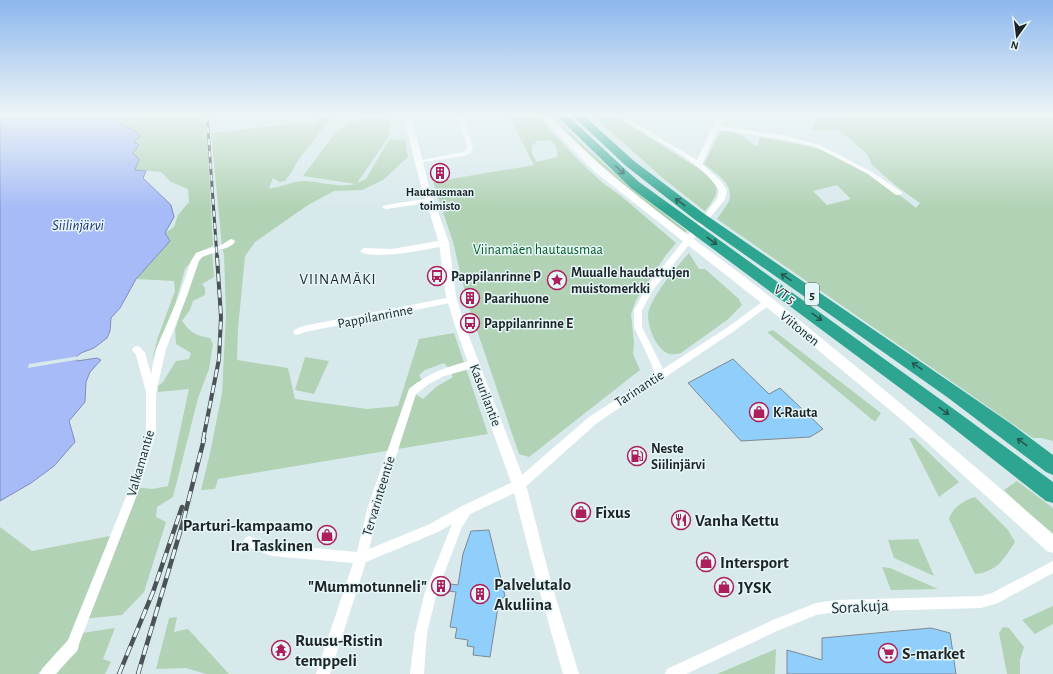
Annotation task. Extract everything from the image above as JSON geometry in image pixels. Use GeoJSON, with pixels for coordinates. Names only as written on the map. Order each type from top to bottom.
{"type":"FeatureCollection","features":[{"type":"Feature","properties":{"kind":"highway","name":"VT 5"},"geometry":{"type":"LineString","coordinates":[[594,146],[635,185],[949,415],[1053,494]]}},
{"type":"Feature","properties":{"kind":"highway","name":"VT 5"},"geometry":{"type":"LineString","coordinates":[[610,146],[648,178],[708,223],[951,390],[1053,466]]}},
{"type":"Feature","properties":{"kind":"main road","name":"Viitonen"},"geometry":{"type":"LineString","coordinates":[[575,146],[600,170],[768,302],[907,416],[1053,545]]}},
{"type":"Feature","properties":{"kind":"street","name":"Kasurilantie"},"geometry":{"type":"LineString","coordinates":[[415,146],[444,243],[452,300],[460,326],[519,485],[544,582],[571,674]]}},
{"type":"Feature","properties":{"kind":"street"},"geometry":{"type":"LineString","coordinates":[[419,162],[464,154],[469,152],[470,146]]}},
{"type":"Feature","properties":{"kind":"street"},"geometry":{"type":"LineString","coordinates":[[659,375],[657,365],[638,326],[638,310],[647,291],[674,259],[717,204],[723,194],[721,186],[715,177],[698,164],[669,146]]}},
{"type":"Feature","properties":{"kind":"street"},"geometry":{"type":"LineString","coordinates":[[698,164],[707,146]]}},
{"type":"Feature","properties":{"kind":"street"},"geometry":{"type":"LineString","coordinates":[[819,146],[870,173],[899,193]]}},
{"type":"Feature","properties":{"kind":"street"},"geometry":{"type":"LineString","coordinates":[[386,207],[430,200]]}},
{"type":"Feature","properties":{"kind":"street","name":"Valkamantie"},"geometry":{"type":"LineString","coordinates":[[46,674],[73,644],[136,487],[151,434],[151,393],[161,349],[183,296],[195,261],[199,255],[231,242]]}},
{"type":"Feature","properties":{"kind":"street"},"geometry":{"type":"LineString","coordinates":[[364,251],[392,252],[444,243]]}},
{"type":"Feature","properties":{"kind":"street","name":"Pappilanrinne"},"geometry":{"type":"LineString","coordinates":[[297,332],[303,329],[452,300]]}},
{"type":"Feature","properties":{"kind":"street","name":"Tarinantie"},"geometry":{"type":"LineString","coordinates":[[361,558],[434,528],[466,510],[519,485],[593,420],[659,375],[718,338],[768,302]]}},
{"type":"Feature","properties":{"kind":"street"},"geometry":{"type":"LineString","coordinates":[[137,350],[140,353],[151,393]]}},
{"type":"Feature","properties":{"kind":"street","name":"Tervarinteentie"},"geometry":{"type":"LineString","coordinates":[[323,674],[361,558],[374,506],[412,392],[423,382],[456,368],[474,364]]}},
{"type":"Feature","properties":{"kind":"street"},"geometry":{"type":"LineString","coordinates":[[417,674],[421,633],[431,592],[458,524],[466,510]]}},
{"type":"Feature","properties":{"kind":"street"},"geometry":{"type":"LineString","coordinates":[[248,542],[272,550],[361,558]]}},
{"type":"Feature","properties":{"kind":"street","name":"Sorakuja"},"geometry":{"type":"LineString","coordinates":[[672,674],[773,626],[816,609],[836,606],[981,602],[994,600],[1053,567]]}},
{"type":"Feature","properties":{"kind":"green space"},"geometry":{"type":"Polygon","coordinates":[[[135,146],[207,146],[208,154],[213,246],[199,252],[185,269],[175,305],[152,360],[158,337],[175,291],[174,281],[136,279],[170,241],[165,233],[174,227],[178,215],[189,202],[188,189],[171,182],[161,172],[135,170],[133,154],[136,150],[135,146]]]}},
{"type":"Feature","properties":{"kind":"green space"},"geometry":{"type":"Polygon","coordinates":[[[212,146],[309,146],[285,181],[279,182],[273,178],[269,188],[301,181],[337,185],[356,184],[303,176],[325,146],[382,146],[357,183],[366,179],[385,146],[406,146],[408,157],[383,180],[362,190],[334,191],[308,205],[255,242],[245,256],[238,329],[237,360],[288,368],[295,399],[367,409],[398,406],[419,339],[454,333],[488,434],[218,479],[215,489],[201,490],[222,393],[226,314],[224,255],[212,146]],[[444,363],[425,370],[419,375],[423,382],[412,392],[423,399],[436,387],[453,377],[450,370],[444,363]]]}},
{"type":"Feature","properties":{"kind":"green space","name":"Viinamäen hautausmaa"},"geometry":{"type":"Polygon","coordinates":[[[524,146],[532,146],[532,154],[537,162],[557,157],[556,146],[566,146],[604,184],[621,196],[676,243],[666,255],[636,300],[631,314],[634,343],[633,354],[640,370],[529,457],[519,454],[467,301],[453,242],[433,182],[534,165],[524,146]]]}},
{"type":"Feature","properties":{"kind":"green space"},"geometry":{"type":"Polygon","coordinates":[[[585,146],[618,176],[687,231],[685,233],[614,177],[580,147],[585,146]]]}},
{"type":"Feature","properties":{"kind":"green space"},"geometry":{"type":"Polygon","coordinates":[[[627,146],[663,146],[706,173],[716,188],[715,196],[705,211],[665,180],[627,146]]]}},
{"type":"Feature","properties":{"kind":"green space"},"geometry":{"type":"Polygon","coordinates":[[[713,146],[808,146],[828,152],[868,172],[916,208],[920,203],[895,185],[872,165],[867,154],[859,146],[1053,146],[1053,441],[1033,438],[717,219],[729,201],[730,195],[729,189],[722,179],[704,164],[713,146]],[[837,185],[813,191],[827,205],[851,199],[837,185]]]}},
{"type":"Feature","properties":{"kind":"green space"},"geometry":{"type":"Polygon","coordinates":[[[212,250],[214,277],[202,284],[205,288],[205,295],[193,301],[190,310],[182,321],[188,329],[194,333],[210,338],[213,344],[209,369],[198,398],[173,497],[157,507],[156,517],[166,522],[144,592],[122,615],[82,619],[73,644],[57,652],[38,674],[0,674],[0,527],[32,551],[115,535],[135,487],[152,489],[168,486],[189,389],[158,392],[158,386],[163,382],[176,361],[189,359],[191,353],[176,344],[175,330],[197,263],[205,254],[212,250]]]}},
{"type":"Feature","properties":{"kind":"green space"},"geometry":{"type":"Polygon","coordinates":[[[689,253],[699,269],[705,269],[738,298],[742,305],[727,320],[681,353],[668,354],[656,342],[651,330],[648,315],[653,300],[671,274],[689,253]]]}},
{"type":"Feature","properties":{"kind":"green space"},"geometry":{"type":"Polygon","coordinates":[[[773,330],[881,413],[875,422],[767,332],[773,330]]]}},
{"type":"Feature","properties":{"kind":"green space"},"geometry":{"type":"Polygon","coordinates":[[[305,357],[329,361],[314,394],[295,390],[305,357]]]}},
{"type":"Feature","properties":{"kind":"green space"},"geometry":{"type":"Polygon","coordinates":[[[909,438],[914,438],[959,482],[939,497],[909,438]]]}},
{"type":"Feature","properties":{"kind":"green space"},"geometry":{"type":"Polygon","coordinates":[[[1017,481],[1053,508],[1053,536],[1004,490],[1017,481]]]}},
{"type":"Feature","properties":{"kind":"green space"},"geometry":{"type":"Polygon","coordinates":[[[975,497],[1008,530],[1015,542],[999,564],[989,571],[975,574],[949,519],[953,511],[959,505],[975,497]]]}},
{"type":"Feature","properties":{"kind":"green space"},"geometry":{"type":"Polygon","coordinates":[[[918,539],[934,576],[894,558],[888,540],[918,539]]]}},
{"type":"Feature","properties":{"kind":"green space"},"geometry":{"type":"Polygon","coordinates":[[[882,567],[890,568],[938,589],[891,590],[882,567]]]}},
{"type":"Feature","properties":{"kind":"green space"},"geometry":{"type":"Polygon","coordinates":[[[1053,606],[1053,624],[1035,634],[1022,620],[1053,606]]]}},
{"type":"Feature","properties":{"kind":"green space"},"geometry":{"type":"Polygon","coordinates":[[[177,617],[174,632],[188,629],[229,674],[206,674],[186,668],[156,669],[169,618],[177,617]]]}},
{"type":"Feature","properties":{"kind":"green space"},"geometry":{"type":"Polygon","coordinates":[[[1003,627],[1009,628],[1024,647],[1020,660],[1020,674],[1007,674],[999,633],[1003,627]]]}},
{"type":"Feature","properties":{"kind":"green space"},"geometry":{"type":"Polygon","coordinates":[[[115,628],[103,659],[111,662],[105,674],[54,674],[77,652],[82,633],[115,628]]]}},
{"type":"Feature","properties":{"kind":"green space"},"geometry":{"type":"Polygon","coordinates":[[[776,649],[775,674],[717,674],[776,649]]]}},
{"type":"Feature","properties":{"kind":"water","name":"Siilinjärvi"},"geometry":{"type":"Polygon","coordinates":[[[0,146],[138,146],[133,153],[139,159],[135,170],[146,171],[143,178],[171,205],[174,217],[165,233],[170,241],[136,279],[120,308],[111,318],[110,331],[107,338],[94,348],[77,356],[77,361],[97,358],[101,360],[90,372],[86,382],[85,402],[69,421],[75,442],[54,466],[31,483],[0,501],[0,146]]]}},
{"type":"Feature","properties":{"kind":"pier"},"geometry":{"type":"Polygon","coordinates":[[[80,356],[79,357],[81,359],[28,368],[29,364],[80,356]]]}},
{"type":"Feature","properties":{"kind":"building","name":"Hautausmaan toimisto"},"geometry":{"type":"Polygon","coordinates":[[[442,166],[447,178],[438,180],[433,167],[442,166]]]}},
{"type":"Feature","properties":{"kind":"building","name":"K-Rauta"},"geometry":{"type":"Polygon","coordinates":[[[733,359],[769,394],[780,388],[823,429],[810,437],[741,441],[688,383],[733,359]]]}},
{"type":"Feature","properties":{"kind":"building","name":"Palvelutalo Akuliina"},"geometry":{"type":"Polygon","coordinates":[[[489,530],[505,596],[499,601],[490,657],[473,655],[474,647],[467,646],[468,640],[455,638],[457,628],[450,627],[456,592],[440,590],[442,583],[458,585],[463,554],[471,531],[489,530]]]}},
{"type":"Feature","properties":{"kind":"building","name":"S-market"},"geometry":{"type":"Polygon","coordinates":[[[931,628],[950,633],[956,674],[787,674],[787,650],[822,660],[822,638],[931,628]]]}},
{"type":"Feature","properties":{"kind":"railway"},"geometry":{"type":"LineString","coordinates":[[209,146],[217,257]]}},
{"type":"Feature","properties":{"kind":"railway"},"geometry":{"type":"LineString","coordinates":[[203,440],[219,359],[221,317],[217,256]]}},
{"type":"Feature","properties":{"kind":"railway"},"geometry":{"type":"LineString","coordinates":[[138,674],[183,522],[204,439]]}},
{"type":"Feature","properties":{"kind":"railway"},"geometry":{"type":"LineString","coordinates":[[119,674],[153,592],[182,507]]}},
{"type":"Feature","properties":{"kind":"place","name":"Hautausmaan toimisto"},"geometry":{"type":"Point","coordinates":[440,173]}},
{"type":"Feature","properties":{"kind":"place","name":"Pappilanrinne P"},"geometry":{"type":"Point","coordinates":[437,276]}},
{"type":"Feature","properties":{"kind":"place","name":"Muualle haudattujen muistomerkki"},"geometry":{"type":"Point","coordinates":[557,280]}},
{"type":"Feature","properties":{"kind":"place","name":"Paarihuone"},"geometry":{"type":"Point","coordinates":[470,298]}},
{"type":"Feature","properties":{"kind":"place","name":"Pappilanrinne E"},"geometry":{"type":"Point","coordinates":[470,323]}},
{"type":"Feature","properties":{"kind":"place","name":"K-Rauta"},"geometry":{"type":"Point","coordinates":[759,412]}},
{"type":"Feature","properties":{"kind":"place","name":"Neste Siilinjärvi"},"geometry":{"type":"Point","coordinates":[637,456]}},
{"type":"Feature","properties":{"kind":"place","name":"Fixus"},"geometry":{"type":"Point","coordinates":[581,512]}},
{"type":"Feature","properties":{"kind":"place","name":"Vanha Kettu"},"geometry":{"type":"Point","coordinates":[681,520]}},
{"type":"Feature","properties":{"kind":"place","name":"Parturi-kampaamo Ira Taskinen"},"geometry":{"type":"Point","coordinates":[327,535]}},
{"type":"Feature","properties":{"kind":"place","name":"Intersport"},"geometry":{"type":"Point","coordinates":[706,562]}},
{"type":"Feature","properties":{"kind":"place","name":"\"Mummotunneli\""},"geometry":{"type":"Point","coordinates":[441,586]}},
{"type":"Feature","properties":{"kind":"place","name":"JYSK"},"geometry":{"type":"Point","coordinates":[724,587]}},
{"type":"Feature","properties":{"kind":"place","name":"Palvelutalo Akuliina"},"geometry":{"type":"Point","coordinates":[480,594]}},
{"type":"Feature","properties":{"kind":"place","name":"Ruusu-Ristin temppeli"},"geometry":{"type":"Point","coordinates":[281,650]}},
{"type":"Feature","properties":{"kind":"place","name":"S-market"},"geometry":{"type":"Point","coordinates":[888,653]}},
{"type":"Feature","properties":{"kind":"district","name":"VIINAMÄKI"},"geometry":{"type":"Point","coordinates":[338,279]}}]}
